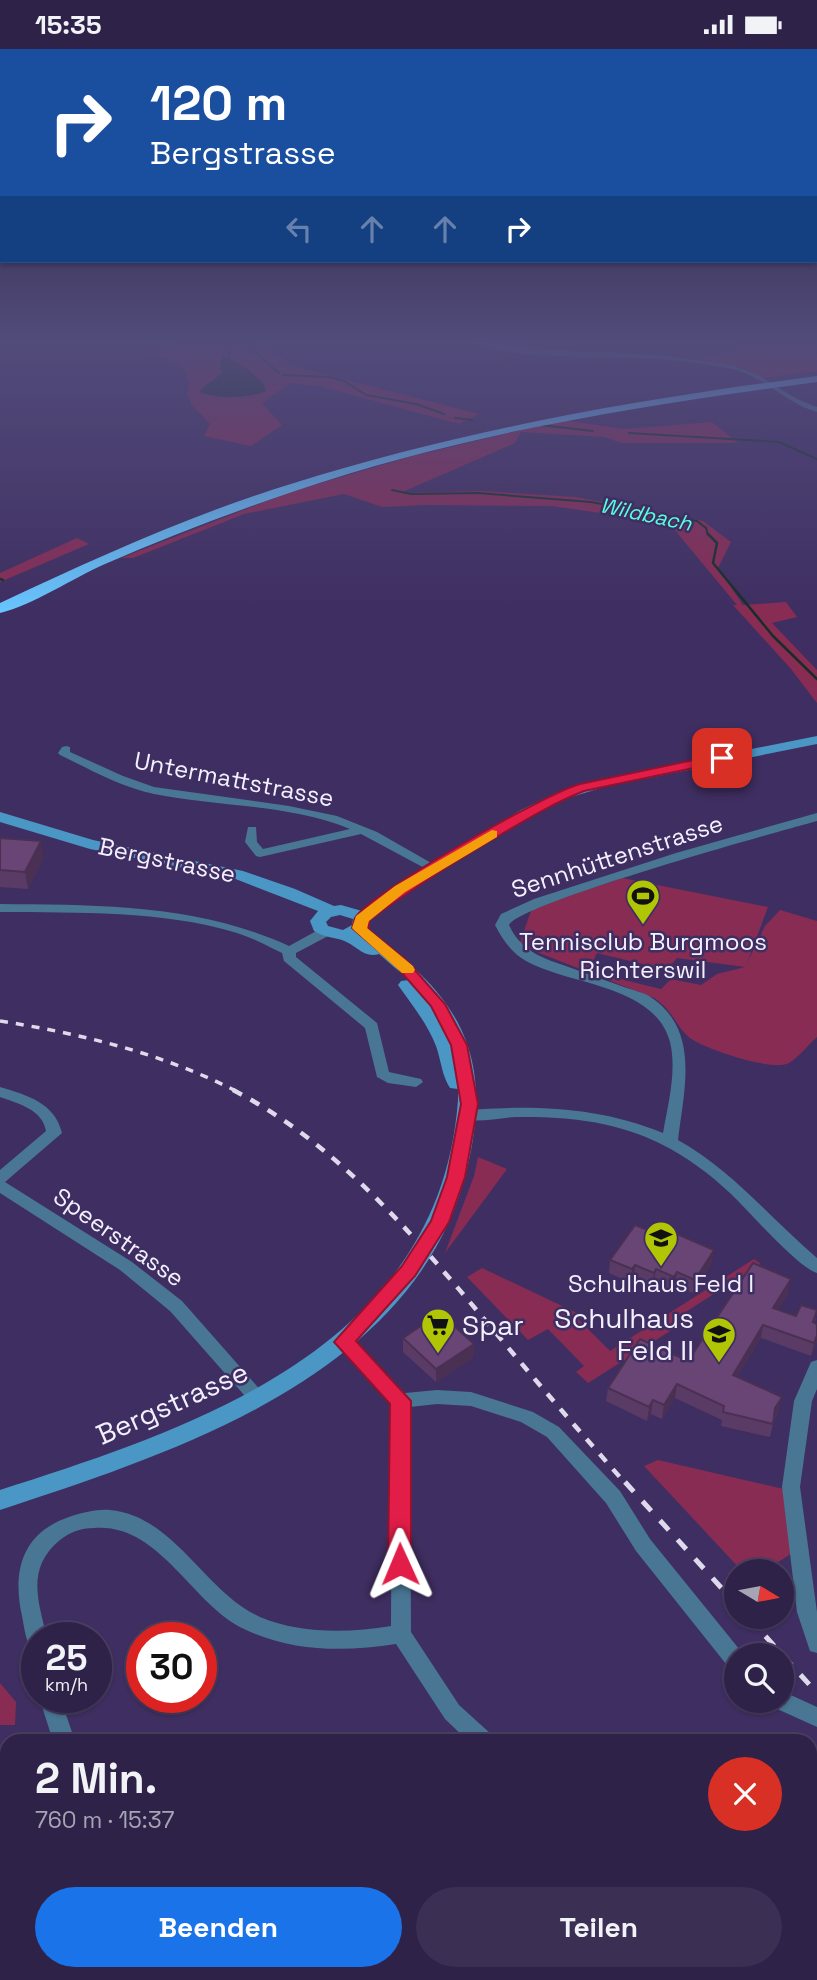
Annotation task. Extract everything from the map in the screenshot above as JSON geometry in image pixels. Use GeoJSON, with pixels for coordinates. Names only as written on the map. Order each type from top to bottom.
{"type":"FeatureCollection","features":[{"type":"Feature","properties":{"kind":"highway"},"geometry":{"type":"LineString","coordinates":[[0,601],[91,555],[187,516],[270,486],[364,457],[467,431]]}},
{"type":"Feature","properties":{"kind":"main road"},"geometry":{"type":"LineString","coordinates":[[331,918],[400,889],[526,813],[580,788],[817,740]]}},
{"type":"Feature","properties":{"kind":"main road","name":"Bergstrasse"},"geometry":{"type":"LineString","coordinates":[[0,817],[90,844],[237,874],[289,892],[331,918],[356,913],[356,927]]}},
{"type":"Feature","properties":{"kind":"main road","name":"Bergstrasse"},"geometry":{"type":"LineString","coordinates":[[0,828],[57,846],[238,886],[356,927],[421,983],[453,1030],[464,1060],[469,1096],[456,1177],[440,1222],[429,1243],[391,1293],[344,1342],[258,1399],[192,1433],[91,1471],[0,1500]]}},
{"type":"Feature","properties":{"kind":"main road"},"geometry":{"type":"LineString","coordinates":[[356,927],[400,889]]}},
{"type":"Feature","properties":{"kind":"street","name":"Untermattstrasse"},"geometry":{"type":"LineString","coordinates":[[66,749],[64,753],[120,779],[152,789],[307,813],[362,830],[434,868]]}},
{"type":"Feature","properties":{"kind":"street","name":"Sennhüttenstrasse"},"geometry":{"type":"LineString","coordinates":[[670,1140],[680,1055],[678,1040],[671,1023],[659,1008],[643,998],[532,959],[517,949],[502,925],[506,917],[539,902],[680,856],[817,817]]}},
{"type":"Feature","properties":{"kind":"street","name":"Untermattstrasse"},"geometry":{"type":"LineString","coordinates":[[252,830],[251,842],[260,853],[362,830]]}},
{"type":"Feature","properties":{"kind":"street"},"geometry":{"type":"LineString","coordinates":[[0,908],[89,911],[193,921],[240,930],[289,951]]}},
{"type":"Feature","properties":{"kind":"street"},"geometry":{"type":"LineString","coordinates":[[289,951],[331,918]]}},
{"type":"Feature","properties":{"kind":"street"},"geometry":{"type":"LineString","coordinates":[[289,951],[289,958],[372,1026],[382,1074],[388,1078],[416,1082]]}},
{"type":"Feature","properties":{"kind":"street"},"geometry":{"type":"LineString","coordinates":[[0,1092],[44,1109],[53,1120],[54,1133],[0,1178]]}},
{"type":"Feature","properties":{"kind":"street"},"geometry":{"type":"LineString","coordinates":[[467,1115],[514,1112],[583,1116],[617,1122],[670,1140],[725,1180],[817,1267]]}},
{"type":"Feature","properties":{"kind":"street","name":"Speerstrasse"},"geometry":{"type":"LineString","coordinates":[[0,1187],[126,1266],[176,1306],[258,1399]]}},
{"type":"Feature","properties":{"kind":"street"},"geometry":{"type":"LineString","coordinates":[[344,1342],[401,1401],[401,1634],[452,1712],[476,1734]]}},
{"type":"Feature","properties":{"kind":"street"},"geometry":{"type":"LineString","coordinates":[[817,1367],[803,1401],[791,1487],[805,1603],[817,1644]]}},
{"type":"Feature","properties":{"kind":"street"},"geometry":{"type":"LineString","coordinates":[[401,1401],[437,1397],[471,1398],[527,1417],[553,1431],[613,1497],[643,1545],[724,1646]]}},
{"type":"Feature","properties":{"kind":"street"},"geometry":{"type":"LineString","coordinates":[[34,1622],[26,1580],[29,1560],[43,1541],[65,1525],[99,1517],[125,1519],[142,1528],[217,1600],[247,1621],[280,1634],[330,1641],[364,1641],[401,1634]]}},
{"type":"Feature","properties":{"kind":"street"},"geometry":{"type":"LineString","coordinates":[[794,1706],[817,1717]]}},
{"type":"Feature","properties":{"kind":"street"},"geometry":{"type":"LineString","coordinates":[[54,1713],[62,1734]]}},
{"type":"Feature","properties":{"kind":"shaded area"},"geometry":{"type":"Polygon","coordinates":[[[206,431],[273,431],[251,446],[204,436],[206,431]]]}},
{"type":"Feature","properties":{"kind":"shaded area"},"geometry":{"type":"Polygon","coordinates":[[[517,431],[723,431],[738,443],[621,443],[605,437],[521,432],[515,443],[400,493],[482,491],[576,497],[703,521],[731,542],[718,568],[743,605],[786,602],[797,617],[772,623],[817,670],[817,703],[791,669],[733,605],[737,605],[669,523],[552,506],[382,507],[344,494],[244,514],[133,558],[121,558],[287,493],[409,457],[517,431]]]}},
{"type":"Feature","properties":{"kind":"shaded area"},"geometry":{"type":"Polygon","coordinates":[[[77,538],[89,544],[0,582],[0,573],[77,538]]]}},
{"type":"Feature","properties":{"kind":"shaded area"},"geometry":{"type":"Polygon","coordinates":[[[622,878],[768,907],[747,963],[765,926],[780,910],[817,921],[817,1037],[793,1060],[781,1065],[739,1058],[698,1043],[685,1034],[666,1008],[654,998],[519,945],[532,908],[622,878]],[[597,953],[588,971],[661,989],[671,979],[701,985],[717,974],[745,967],[677,958],[667,970],[597,953]]]}},
{"type":"Feature","properties":{"kind":"shaded area"},"geometry":{"type":"Polygon","coordinates":[[[478,1157],[507,1169],[445,1253],[474,1176],[478,1157]]]}},
{"type":"Feature","properties":{"kind":"shaded area"},"geometry":{"type":"Polygon","coordinates":[[[754,1259],[761,1264],[673,1320],[678,1326],[588,1383],[576,1372],[584,1366],[548,1329],[528,1340],[467,1277],[482,1268],[577,1313],[574,1315],[610,1351],[754,1259]]]}},
{"type":"Feature","properties":{"kind":"shaded area"},"geometry":{"type":"Polygon","coordinates":[[[658,1460],[788,1490],[794,1552],[783,1559],[731,1559],[644,1466],[658,1460]]]}},
{"type":"Feature","properties":{"kind":"shaded area"},"geometry":{"type":"Polygon","coordinates":[[[0,1683],[16,1702],[15,1725],[0,1725],[0,1683]]]}},
{"type":"Feature","properties":{"kind":"building"},"geometry":{"type":"Polygon","coordinates":[[[0,838],[41,841],[25,872],[0,870],[0,838]]]}},
{"type":"Feature","properties":{"kind":"building","name":"Schulhaus Feld I"},"geometry":{"type":"Polygon","coordinates":[[[635,1225],[660,1235],[662,1232],[668,1235],[670,1231],[714,1250],[695,1280],[677,1272],[674,1277],[656,1269],[654,1273],[635,1265],[632,1269],[610,1260],[635,1225]]]}},
{"type":"Feature","properties":{"kind":"building","name":"Schulhaus Feld II"},"geometry":{"type":"Polygon","coordinates":[[[753,1263],[791,1279],[773,1308],[796,1316],[801,1305],[817,1310],[813,1322],[817,1324],[814,1343],[763,1325],[733,1375],[782,1397],[775,1408],[773,1424],[723,1412],[724,1406],[677,1384],[664,1405],[653,1400],[649,1407],[608,1388],[640,1339],[688,1361],[753,1263]]]}},
{"type":"Feature","properties":{"kind":"building"},"geometry":{"type":"Polygon","coordinates":[[[440,1313],[474,1344],[436,1369],[403,1338],[440,1313]]]}},
{"type":"Feature","properties":{"kind":"waterway"},"geometry":{"type":"LineString","coordinates":[[629,433],[779,442],[817,459]]}},
{"type":"Feature","properties":{"kind":"waterway","name":"Wildbach"},"geometry":{"type":"LineString","coordinates":[[392,490],[411,494],[478,493],[591,502],[697,521],[706,528],[708,535]]}},
{"type":"Feature","properties":{"kind":"waterway","name":"Wildbach"},"geometry":{"type":"LineString","coordinates":[[708,534],[717,543],[713,563],[773,636],[817,679]]}},
{"type":"Feature","properties":{"kind":"railway"},"geometry":{"type":"LineString","coordinates":[[0,1021],[121,1047],[179,1066],[236,1091]]}},
{"type":"Feature","properties":{"kind":"railway"},"geometry":{"type":"LineString","coordinates":[[233,1090],[307,1137],[373,1195],[433,1259],[626,1484]]}},
{"type":"Feature","properties":{"kind":"railway"},"geometry":{"type":"LineString","coordinates":[[625,1482],[724,1591]]}},
{"type":"Feature","properties":{"kind":"railway"},"geometry":{"type":"LineString","coordinates":[[759,1629],[817,1693]]}},
{"type":"Feature","properties":{"kind":"slow traffic"},"geometry":{"type":"LineString","coordinates":[[407,970],[370,940],[360,928],[362,919],[400,889],[492,834]]}},
{"type":"Feature","properties":{"kind":"place","name":"Tennisclub Burgmoos Richterswil"},"geometry":{"type":"Point","coordinates":[643,926]}},
{"type":"Feature","properties":{"kind":"place","name":"Schulhaus Feld I"},"geometry":{"type":"Point","coordinates":[661,1268]}},
{"type":"Feature","properties":{"kind":"place","name":"Spar"},"geometry":{"type":"Point","coordinates":[438,1355]}},
{"type":"Feature","properties":{"kind":"place","name":"Schulhaus Feld II"},"geometry":{"type":"Point","coordinates":[719,1364]}},
{"type":"Feature","properties":{"kind":"route"},"geometry":{"type":"LineString","coordinates":[[400,1564],[401,1401],[344,1342],[391,1293],[429,1243],[440,1222],[456,1177],[469,1104],[464,1060],[453,1030],[421,983],[364,933],[360,928],[362,919],[400,889],[526,813],[563,795],[580,788],[722,758]]}}]}
